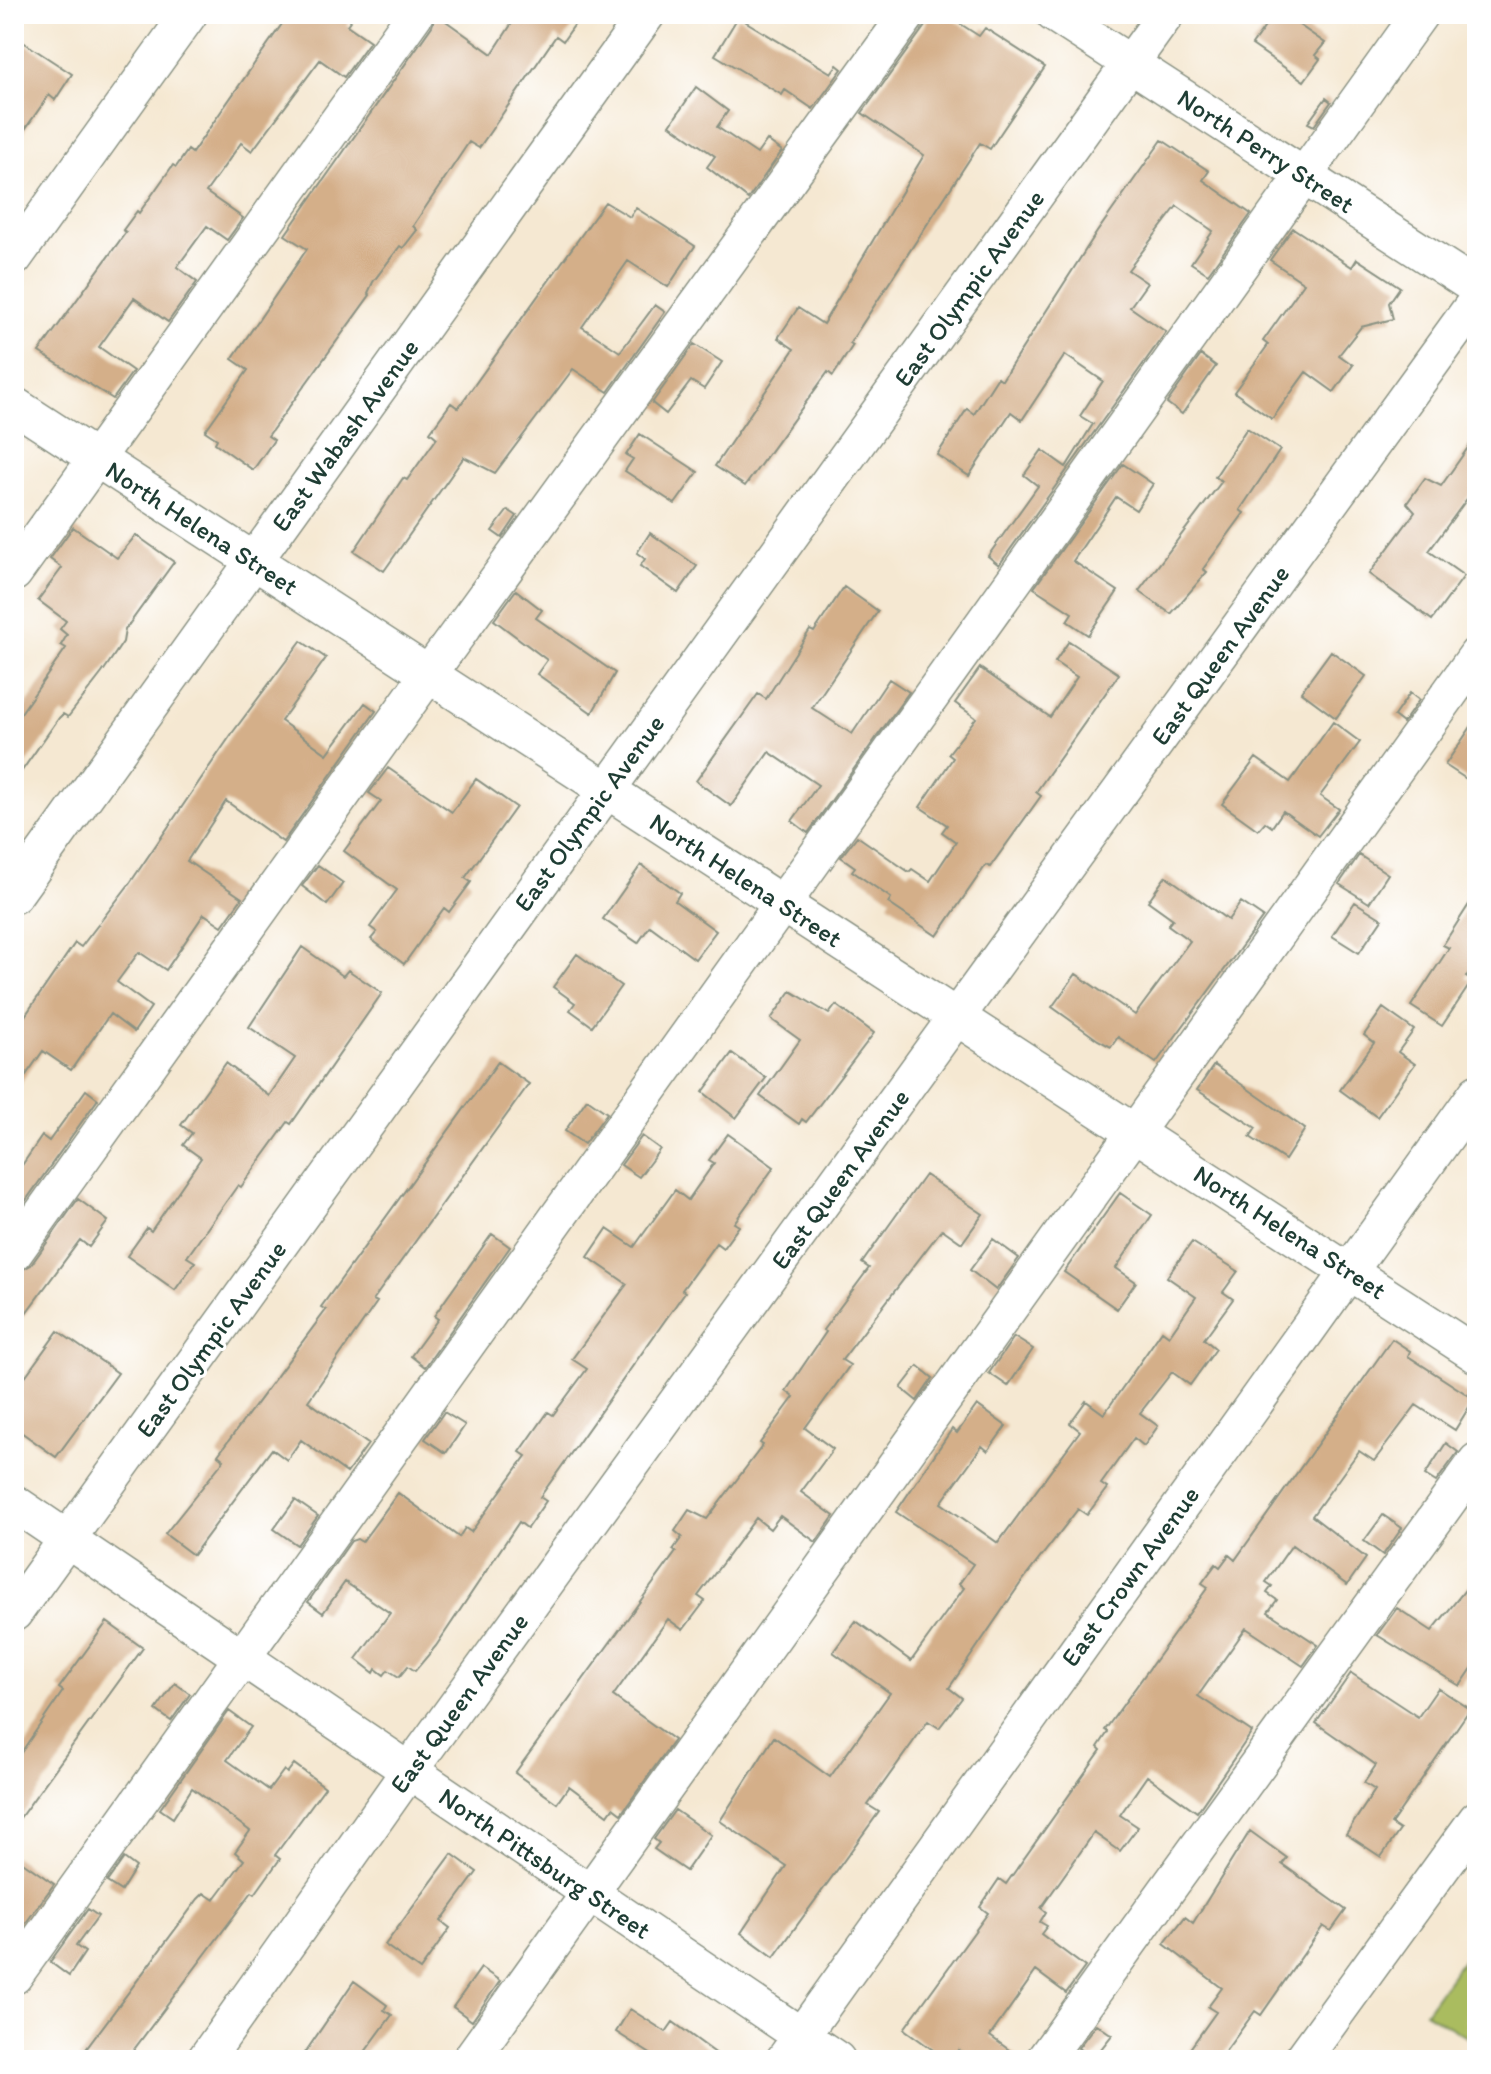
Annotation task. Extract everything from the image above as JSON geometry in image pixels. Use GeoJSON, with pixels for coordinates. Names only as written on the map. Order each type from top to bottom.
{"type":"FeatureCollection","features":[{"type":"Feature","properties":{"kind":"street"},"geometry":{"type":"LineString","coordinates":[[14,258],[189,14]]}},
{"type":"Feature","properties":{"kind":"street"},"geometry":{"type":"LineString","coordinates":[[14,573],[415,14]]}},
{"type":"Feature","properties":{"kind":"street","name":"East Wabash Avenue"},"geometry":{"type":"LineString","coordinates":[[14,895],[647,14]]}},
{"type":"Feature","properties":{"kind":"street"},"geometry":{"type":"LineString","coordinates":[[14,1253],[428,675],[908,14]]}},
{"type":"Feature","properties":{"kind":"street","name":"North Perry Street"},"geometry":{"type":"LineString","coordinates":[[1054,14],[1477,288]]}},
{"type":"Feature","properties":{"kind":"street","name":"East Olympic Avenue"},"geometry":{"type":"LineString","coordinates":[[14,1613],[1166,14]]}},
{"type":"Feature","properties":{"kind":"street"},"geometry":{"type":"LineString","coordinates":[[14,1976],[1420,14]]}},
{"type":"Feature","properties":{"kind":"street","name":"East Queen Avenue"},"geometry":{"type":"LineString","coordinates":[[205,2060],[409,1771],[1477,300]]}},
{"type":"Feature","properties":{"kind":"street","name":"North Helena Street"},"geometry":{"type":"LineString","coordinates":[[14,405],[1477,1355]]}},
{"type":"Feature","properties":{"kind":"street"},"geometry":{"type":"LineString","coordinates":[[470,2060],[1477,655]]}},
{"type":"Feature","properties":{"kind":"street","name":"East Crown Avenue"},"geometry":{"type":"LineString","coordinates":[[793,2048],[1477,1093]]}},
{"type":"Feature","properties":{"kind":"street"},"geometry":{"type":"LineString","coordinates":[[1044,2060],[1477,1461]]}},
{"type":"Feature","properties":{"kind":"street","name":"North Pittsburg Street"},"geometry":{"type":"LineString","coordinates":[[14,1503],[590,1893],[793,2048],[837,2060]]}},
{"type":"Feature","properties":{"kind":"street"},"geometry":{"type":"LineString","coordinates":[[1302,2060],[1477,1819]]}},
{"type":"Feature","properties":{"kind":"green space"},"geometry":{"type":"Polygon","coordinates":[[[1477,1940],[1477,2043],[1425,2012],[1477,1940]]]}},
{"type":"Feature","properties":{"kind":"building"},"geometry":{"type":"Polygon","coordinates":[[[289,14],[355,14],[347,25],[370,41],[344,77],[320,60],[252,151],[241,143],[206,192],[243,218],[227,240],[207,226],[177,267],[197,282],[168,322],[134,298],[99,347],[133,371],[113,399],[39,352],[126,232],[123,230],[137,211],[139,213],[173,165],[176,167],[188,150],[192,153],[289,14]]]}},
{"type":"Feature","properties":{"kind":"building"},"geometry":{"type":"Polygon","coordinates":[[[436,14],[492,54],[518,14],[582,14],[563,41],[556,36],[479,148],[469,142],[413,226],[417,230],[403,248],[400,246],[373,282],[370,295],[268,436],[274,440],[253,470],[215,443],[217,439],[205,431],[248,370],[232,359],[307,249],[285,235],[432,26],[436,14]]]}},
{"type":"Feature","properties":{"kind":"building"},"geometry":{"type":"Polygon","coordinates":[[[929,14],[945,14],[979,36],[985,28],[1045,67],[990,149],[980,143],[850,343],[853,345],[833,376],[828,372],[745,486],[715,466],[794,349],[778,338],[798,308],[823,324],[924,155],[862,113],[925,26],[929,14]]]}},
{"type":"Feature","properties":{"kind":"building"},"geometry":{"type":"Polygon","coordinates":[[[1274,14],[1283,14],[1325,43],[1315,55],[1320,59],[1304,81],[1252,45],[1274,14]]]}},
{"type":"Feature","properties":{"kind":"building"},"geometry":{"type":"Polygon","coordinates":[[[738,17],[831,73],[837,65],[842,69],[813,109],[785,90],[782,95],[715,55],[738,17]]]}},
{"type":"Feature","properties":{"kind":"building"},"geometry":{"type":"Polygon","coordinates":[[[14,36],[72,74],[55,100],[49,95],[14,145],[14,36]]]}},
{"type":"Feature","properties":{"kind":"building"},"geometry":{"type":"Polygon","coordinates":[[[696,87],[728,111],[717,127],[757,154],[767,140],[782,151],[748,199],[707,167],[715,156],[670,125],[696,87]]]}},
{"type":"Feature","properties":{"kind":"building"},"geometry":{"type":"Polygon","coordinates":[[[1326,98],[1331,102],[1314,126],[1308,123],[1326,98]]]}},
{"type":"Feature","properties":{"kind":"building"},"geometry":{"type":"Polygon","coordinates":[[[1162,140],[1209,171],[1203,180],[1251,214],[1208,274],[1191,263],[1213,231],[1177,206],[1128,270],[1147,283],[1130,307],[1166,332],[999,565],[988,556],[1038,486],[1024,475],[1042,450],[1066,467],[1093,424],[1080,416],[1103,381],[1065,355],[1022,420],[1011,412],[969,476],[937,455],[967,409],[974,414],[998,377],[1002,380],[1097,232],[1162,140]]]}},
{"type":"Feature","properties":{"kind":"building"},"geometry":{"type":"Polygon","coordinates":[[[605,202],[630,217],[636,208],[695,246],[668,287],[628,261],[582,327],[620,352],[655,305],[665,312],[608,392],[573,369],[495,473],[464,457],[384,571],[354,551],[403,478],[407,480],[437,438],[430,432],[451,403],[458,408],[605,202]]]}},
{"type":"Feature","properties":{"kind":"building"},"geometry":{"type":"Polygon","coordinates":[[[1293,228],[1352,267],[1357,259],[1400,287],[1389,303],[1393,319],[1361,327],[1339,355],[1353,365],[1334,392],[1306,372],[1272,419],[1234,392],[1268,345],[1263,341],[1304,283],[1270,260],[1293,228]]]}},
{"type":"Feature","properties":{"kind":"building"},"geometry":{"type":"Polygon","coordinates":[[[694,344],[722,362],[704,389],[691,381],[666,414],[652,403],[694,344]]]}},
{"type":"Feature","properties":{"kind":"building"},"geometry":{"type":"Polygon","coordinates":[[[1201,355],[1216,366],[1182,414],[1167,403],[1201,355]]]}},
{"type":"Feature","properties":{"kind":"building"},"geometry":{"type":"Polygon","coordinates":[[[1247,428],[1280,450],[1240,510],[1244,513],[1203,569],[1207,572],[1171,614],[1139,591],[1222,481],[1215,477],[1247,428]]]}},
{"type":"Feature","properties":{"kind":"building"},"geometry":{"type":"Polygon","coordinates":[[[640,434],[698,472],[675,504],[625,471],[633,459],[626,455],[640,434]]]}},
{"type":"Feature","properties":{"kind":"building"},"geometry":{"type":"Polygon","coordinates":[[[1477,435],[1477,485],[1429,551],[1464,576],[1432,620],[1369,574],[1415,512],[1407,503],[1425,478],[1441,486],[1477,435]]]}},
{"type":"Feature","properties":{"kind":"building"},"geometry":{"type":"Polygon","coordinates":[[[1123,464],[1153,484],[1136,510],[1116,497],[1073,561],[1118,591],[1088,635],[1067,621],[1072,613],[1034,588],[1123,464]]]}},
{"type":"Feature","properties":{"kind":"building"},"geometry":{"type":"Polygon","coordinates":[[[508,510],[517,516],[502,538],[492,531],[508,510]]]}},
{"type":"Feature","properties":{"kind":"building"},"geometry":{"type":"Polygon","coordinates":[[[73,527],[117,558],[136,535],[174,562],[125,630],[123,642],[102,673],[68,717],[63,714],[59,718],[14,782],[14,723],[66,648],[61,645],[67,635],[60,629],[66,621],[38,600],[62,568],[50,559],[73,527]]]}},
{"type":"Feature","properties":{"kind":"building"},"geometry":{"type":"Polygon","coordinates":[[[650,533],[697,566],[678,593],[640,566],[645,559],[637,553],[650,533]]]}},
{"type":"Feature","properties":{"kind":"building"},"geometry":{"type":"Polygon","coordinates":[[[844,587],[878,611],[812,708],[852,734],[889,679],[909,692],[808,833],[792,821],[818,785],[769,752],[731,806],[696,781],[758,694],[766,699],[810,630],[814,632],[844,587]]]}},
{"type":"Feature","properties":{"kind":"building"},"geometry":{"type":"Polygon","coordinates":[[[516,590],[542,610],[536,618],[615,673],[592,713],[537,674],[547,660],[494,620],[516,590]]]}},
{"type":"Feature","properties":{"kind":"building"},"geometry":{"type":"Polygon","coordinates":[[[301,641],[326,658],[281,721],[327,754],[365,703],[376,711],[283,842],[226,801],[187,861],[242,898],[222,926],[204,914],[166,970],[139,952],[117,982],[151,1007],[134,1032],[110,1014],[71,1070],[43,1051],[14,1092],[14,1032],[75,943],[81,947],[130,883],[233,732],[301,641]]]}},
{"type":"Feature","properties":{"kind":"building"},"geometry":{"type":"Polygon","coordinates":[[[1069,641],[1119,674],[1036,792],[1041,796],[990,867],[986,865],[937,936],[888,903],[891,898],[852,871],[855,867],[841,857],[857,836],[909,872],[912,869],[930,881],[956,842],[942,832],[947,825],[920,807],[953,758],[948,754],[976,718],[955,703],[980,668],[1050,717],[1077,677],[1055,662],[1069,641]]]}},
{"type":"Feature","properties":{"kind":"building"},"geometry":{"type":"Polygon","coordinates":[[[1331,651],[1366,676],[1336,718],[1301,692],[1331,651]]]}},
{"type":"Feature","properties":{"kind":"building"},"geometry":{"type":"Polygon","coordinates":[[[1410,693],[1419,700],[1403,723],[1394,716],[1410,693]]]}},
{"type":"Feature","properties":{"kind":"building"},"geometry":{"type":"Polygon","coordinates":[[[1477,718],[1477,786],[1445,765],[1477,718]]]}},
{"type":"Feature","properties":{"kind":"building"},"geometry":{"type":"Polygon","coordinates":[[[1333,722],[1360,742],[1320,796],[1339,809],[1318,836],[1283,811],[1272,827],[1265,822],[1258,830],[1222,804],[1256,758],[1290,782],[1333,722]]]}},
{"type":"Feature","properties":{"kind":"building"},"geometry":{"type":"Polygon","coordinates":[[[388,768],[452,812],[476,779],[516,807],[465,878],[471,882],[449,912],[444,908],[404,964],[371,939],[377,932],[370,927],[397,890],[344,851],[381,801],[369,793],[388,768]]]}},
{"type":"Feature","properties":{"kind":"building"},"geometry":{"type":"Polygon","coordinates":[[[1359,855],[1388,874],[1369,903],[1339,884],[1359,855]]]}},
{"type":"Feature","properties":{"kind":"building"},"geometry":{"type":"Polygon","coordinates":[[[318,865],[343,883],[327,905],[302,886],[318,865]]]}},
{"type":"Feature","properties":{"kind":"building"},"geometry":{"type":"Polygon","coordinates":[[[641,865],[680,893],[675,901],[716,931],[695,959],[650,926],[638,943],[603,919],[641,865]]]}},
{"type":"Feature","properties":{"kind":"building"},"geometry":{"type":"Polygon","coordinates":[[[1166,876],[1228,920],[1241,902],[1263,917],[1156,1063],[1118,1037],[1111,1047],[1098,1040],[1052,1007],[1076,974],[1135,1015],[1190,941],[1168,925],[1173,919],[1148,901],[1166,876]]]}},
{"type":"Feature","properties":{"kind":"building"},"geometry":{"type":"Polygon","coordinates":[[[1477,892],[1477,960],[1466,977],[1472,981],[1442,1026],[1411,1006],[1449,948],[1443,945],[1477,892]]]}},
{"type":"Feature","properties":{"kind":"building"},"geometry":{"type":"Polygon","coordinates":[[[1355,902],[1382,919],[1359,953],[1332,936],[1355,902]]]}},
{"type":"Feature","properties":{"kind":"building"},"geometry":{"type":"Polygon","coordinates":[[[302,947],[343,976],[348,970],[382,993],[291,1124],[288,1122],[241,1187],[238,1185],[187,1257],[195,1262],[175,1290],[127,1256],[147,1228],[151,1231],[201,1158],[183,1145],[192,1133],[181,1125],[226,1063],[269,1096],[295,1058],[249,1027],[302,947]]]}},
{"type":"Feature","properties":{"kind":"building"},"geometry":{"type":"Polygon","coordinates":[[[577,954],[621,986],[592,1026],[570,1010],[575,1003],[553,987],[577,954]]]}},
{"type":"Feature","properties":{"kind":"building"},"geometry":{"type":"Polygon","coordinates":[[[791,991],[829,1014],[836,1005],[874,1033],[806,1122],[802,1119],[799,1124],[760,1096],[800,1040],[771,1019],[791,991]]]}},
{"type":"Feature","properties":{"kind":"building"},"geometry":{"type":"Polygon","coordinates":[[[1383,1008],[1414,1030],[1398,1052],[1415,1064],[1377,1117],[1340,1090],[1374,1043],[1364,1035],[1383,1008]]]}},
{"type":"Feature","properties":{"kind":"building"},"geometry":{"type":"Polygon","coordinates":[[[732,1053],[766,1078],[736,1118],[703,1092],[732,1053]]]}},
{"type":"Feature","properties":{"kind":"building"},"geometry":{"type":"Polygon","coordinates":[[[498,1062],[529,1084],[373,1300],[377,1302],[308,1401],[368,1444],[347,1473],[301,1440],[287,1460],[272,1449],[193,1555],[165,1534],[224,1460],[218,1455],[326,1310],[321,1307],[498,1062]]]}},
{"type":"Feature","properties":{"kind":"building"},"geometry":{"type":"Polygon","coordinates":[[[1214,1065],[1305,1129],[1285,1160],[1250,1137],[1256,1128],[1197,1090],[1214,1065]]]}},
{"type":"Feature","properties":{"kind":"building"},"geometry":{"type":"Polygon","coordinates":[[[86,1090],[98,1099],[14,1217],[14,1177],[42,1136],[49,1141],[86,1090]]]}},
{"type":"Feature","properties":{"kind":"building"},"geometry":{"type":"Polygon","coordinates":[[[587,1099],[607,1113],[584,1144],[565,1131],[587,1099]]]}},
{"type":"Feature","properties":{"kind":"building"},"geometry":{"type":"Polygon","coordinates":[[[728,1134],[774,1167],[734,1223],[739,1226],[723,1248],[716,1243],[682,1290],[685,1292],[540,1497],[546,1501],[527,1528],[519,1522],[436,1646],[415,1671],[408,1666],[399,1677],[388,1670],[384,1675],[376,1669],[374,1673],[356,1659],[390,1613],[345,1582],[323,1613],[308,1602],[351,1541],[357,1539],[362,1542],[398,1493],[459,1537],[465,1528],[471,1532],[526,1456],[520,1452],[548,1412],[553,1415],[587,1369],[572,1359],[627,1284],[588,1257],[607,1229],[634,1247],[675,1190],[688,1200],[714,1163],[709,1160],[728,1134]]]}},
{"type":"Feature","properties":{"kind":"building"},"geometry":{"type":"Polygon","coordinates":[[[642,1136],[660,1149],[639,1177],[621,1165],[642,1136]]]}},
{"type":"Feature","properties":{"kind":"building"},"geometry":{"type":"Polygon","coordinates":[[[925,1175],[983,1214],[962,1243],[942,1229],[842,1360],[850,1365],[805,1428],[833,1449],[801,1492],[834,1516],[816,1542],[780,1516],[770,1529],[756,1518],[698,1596],[705,1601],[683,1630],[668,1619],[613,1696],[674,1740],[621,1814],[613,1808],[608,1815],[569,1786],[557,1803],[515,1773],[676,1552],[673,1550],[682,1537],[675,1531],[689,1510],[707,1519],[763,1445],[760,1443],[794,1397],[786,1391],[826,1332],[823,1330],[869,1268],[862,1263],[925,1175]]]}},
{"type":"Feature","properties":{"kind":"building"},"geometry":{"type":"Polygon","coordinates":[[[1120,1193],[1152,1215],[1116,1268],[1136,1282],[1117,1309],[1064,1272],[1120,1193]]]}},
{"type":"Feature","properties":{"kind":"building"},"geometry":{"type":"Polygon","coordinates":[[[78,1199],[108,1221],[89,1247],[80,1240],[14,1329],[14,1274],[31,1265],[78,1199]]]}},
{"type":"Feature","properties":{"kind":"building"},"geometry":{"type":"Polygon","coordinates":[[[492,1234],[510,1247],[425,1367],[411,1356],[438,1319],[434,1316],[492,1234]]]}},
{"type":"Feature","properties":{"kind":"building"},"geometry":{"type":"Polygon","coordinates":[[[993,1239],[1019,1258],[996,1290],[970,1270],[993,1239]]]}},
{"type":"Feature","properties":{"kind":"building"},"geometry":{"type":"Polygon","coordinates":[[[1192,1242],[1238,1271],[1223,1292],[1233,1299],[1204,1339],[1216,1349],[1190,1385],[1172,1372],[1140,1413],[1158,1426],[1144,1446],[1134,1438],[1101,1484],[1107,1488],[1087,1515],[1078,1509],[1020,1584],[949,1688],[962,1698],[939,1728],[928,1721],[868,1805],[879,1812],[774,1957],[741,1933],[786,1866],[720,1821],[774,1737],[830,1777],[890,1693],[833,1652],[856,1621],[911,1661],[964,1588],[959,1584],[973,1564],[896,1512],[952,1429],[957,1433],[977,1405],[1006,1426],[988,1451],[982,1446],[941,1503],[998,1543],[1080,1431],[1070,1423],[1086,1401],[1104,1414],[1162,1331],[1169,1336],[1196,1297],[1167,1277],[1192,1242]]]}},
{"type":"Feature","properties":{"kind":"building"},"geometry":{"type":"Polygon","coordinates":[[[58,1331],[118,1373],[56,1457],[14,1427],[14,1392],[58,1331]]]}},
{"type":"Feature","properties":{"kind":"building"},"geometry":{"type":"Polygon","coordinates":[[[1014,1337],[1033,1349],[1008,1386],[989,1373],[1014,1337]]]}},
{"type":"Feature","properties":{"kind":"building"},"geometry":{"type":"Polygon","coordinates":[[[1392,1339],[1410,1351],[1408,1356],[1474,1399],[1455,1430],[1416,1405],[1374,1461],[1359,1451],[1312,1516],[1366,1558],[1347,1585],[1292,1545],[1266,1582],[1272,1586],[1267,1593],[1277,1600],[1268,1612],[1318,1645],[1303,1666],[1246,1628],[1198,1696],[1252,1732],[1197,1812],[1147,1776],[1120,1815],[1138,1827],[1120,1851],[1094,1833],[1041,1908],[1046,1912],[1040,1922],[1047,1926],[1041,1934],[1085,1967],[1066,1993],[1036,1971],[990,2036],[1023,2060],[975,2060],[959,2050],[953,2060],[947,2060],[904,2029],[988,1913],[980,1907],[999,1879],[1006,1884],[1101,1750],[1098,1747],[1108,1732],[1105,1730],[1208,1587],[1202,1583],[1216,1564],[1220,1567],[1229,1555],[1235,1560],[1392,1339]]]}},
{"type":"Feature","properties":{"kind":"building"},"geometry":{"type":"Polygon","coordinates":[[[918,1366],[933,1378],[917,1401],[901,1388],[918,1366]]]}},
{"type":"Feature","properties":{"kind":"building"},"geometry":{"type":"Polygon","coordinates":[[[444,1412],[465,1425],[446,1453],[425,1439],[444,1412]]]}},
{"type":"Feature","properties":{"kind":"building"},"geometry":{"type":"Polygon","coordinates":[[[1446,1443],[1458,1452],[1436,1482],[1425,1475],[1446,1443]]]}},
{"type":"Feature","properties":{"kind":"building"},"geometry":{"type":"Polygon","coordinates":[[[295,1500],[318,1516],[297,1545],[274,1529],[295,1500]]]}},
{"type":"Feature","properties":{"kind":"building"},"geometry":{"type":"Polygon","coordinates":[[[1383,1515],[1402,1528],[1383,1555],[1364,1541],[1383,1515]]]}},
{"type":"Feature","properties":{"kind":"building"},"geometry":{"type":"Polygon","coordinates":[[[1477,1575],[1477,1661],[1460,1686],[1377,1635],[1397,1608],[1432,1631],[1477,1575]]]}},
{"type":"Feature","properties":{"kind":"building"},"geometry":{"type":"Polygon","coordinates":[[[107,1622],[143,1648],[14,1826],[14,1763],[63,1691],[59,1688],[107,1622]]]}},
{"type":"Feature","properties":{"kind":"building"},"geometry":{"type":"Polygon","coordinates":[[[1351,1673],[1418,1717],[1438,1688],[1470,1709],[1391,1824],[1400,1830],[1381,1857],[1346,1834],[1375,1790],[1364,1783],[1376,1765],[1316,1723],[1351,1673]]]}},
{"type":"Feature","properties":{"kind":"building"},"geometry":{"type":"Polygon","coordinates":[[[175,1683],[190,1694],[171,1721],[156,1710],[175,1683]]]}},
{"type":"Feature","properties":{"kind":"building"},"geometry":{"type":"Polygon","coordinates":[[[229,1711],[251,1727],[227,1760],[269,1790],[284,1770],[287,1773],[294,1764],[325,1787],[275,1855],[280,1859],[255,1894],[252,1892],[126,2060],[78,2060],[198,1899],[204,1893],[214,1900],[244,1860],[235,1852],[250,1831],[192,1788],[173,1818],[160,1809],[229,1711]]]}},
{"type":"Feature","properties":{"kind":"building"},"geometry":{"type":"Polygon","coordinates":[[[675,1810],[711,1835],[686,1871],[654,1849],[659,1843],[654,1839],[675,1810]]]}},
{"type":"Feature","properties":{"kind":"building"},"geometry":{"type":"Polygon","coordinates":[[[1250,1831],[1287,1858],[1282,1864],[1346,1910],[1331,1931],[1323,1926],[1261,2015],[1255,2011],[1219,2060],[1182,2060],[1216,2012],[1208,2007],[1222,1988],[1164,1944],[1185,1917],[1193,1923],[1250,1831]]]}},
{"type":"Feature","properties":{"kind":"building"},"geometry":{"type":"Polygon","coordinates":[[[452,1854],[477,1872],[441,1921],[450,1928],[420,1970],[385,1945],[452,1854]]]}},
{"type":"Feature","properties":{"kind":"building"},"geometry":{"type":"Polygon","coordinates":[[[14,1856],[54,1884],[15,1938],[14,1937],[14,1856]]]}},
{"type":"Feature","properties":{"kind":"building"},"geometry":{"type":"Polygon","coordinates":[[[124,1858],[136,1867],[121,1891],[107,1882],[124,1858]]]}},
{"type":"Feature","properties":{"kind":"building"},"geometry":{"type":"Polygon","coordinates":[[[88,1909],[98,1916],[76,1946],[85,1952],[69,1976],[50,1962],[88,1909]]]}},
{"type":"Feature","properties":{"kind":"building"},"geometry":{"type":"Polygon","coordinates":[[[481,1968],[500,1981],[472,2021],[453,2007],[481,1968]]]}},
{"type":"Feature","properties":{"kind":"building"},"geometry":{"type":"Polygon","coordinates":[[[354,1981],[387,2005],[384,2010],[392,2015],[359,2060],[300,2060],[354,1981]]]}},
{"type":"Feature","properties":{"kind":"building"},"geometry":{"type":"Polygon","coordinates":[[[630,2009],[666,2032],[673,2022],[725,2060],[660,2060],[616,2032],[630,2009]]]}},
{"type":"Feature","properties":{"kind":"building"},"geometry":{"type":"Polygon","coordinates":[[[1096,2024],[1112,2035],[1093,2059],[1078,2048],[1096,2024]]]}}]}
